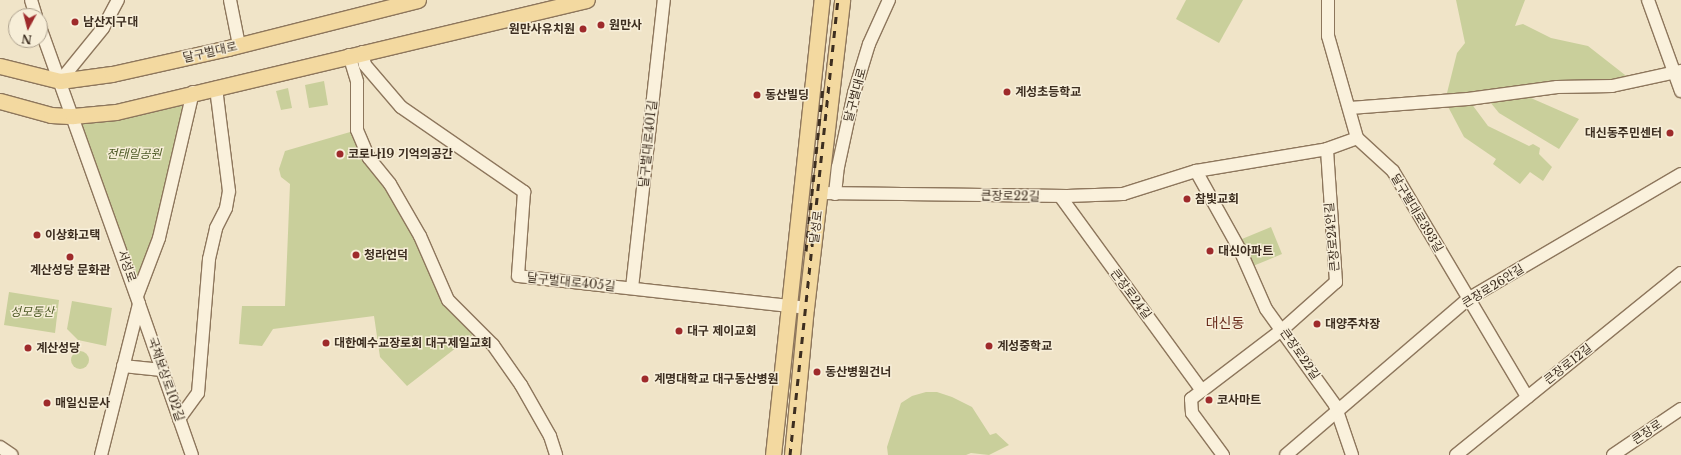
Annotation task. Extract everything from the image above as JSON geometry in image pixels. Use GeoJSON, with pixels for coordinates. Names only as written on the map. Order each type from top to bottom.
{"type":"FeatureCollection","features":[{"type":"Feature","properties":{"kind":"main road","name":"달구벌대로"},"geometry":{"type":"LineString","coordinates":[[0,66],[60,81],[119,72],[239,45],[418,0]]}},
{"type":"Feature","properties":{"kind":"main road"},"geometry":{"type":"LineString","coordinates":[[0,101],[51,115],[74,116],[116,112],[193,92],[216,88],[587,0]]}},
{"type":"Feature","properties":{"kind":"main road"},"geometry":{"type":"LineString","coordinates":[[773,455],[822,0]]}},
{"type":"Feature","properties":{"kind":"main road","name":"달성로"},"geometry":{"type":"LineString","coordinates":[[792,455],[806,308],[827,193],[842,0]]}},
{"type":"Feature","properties":{"kind":"street"},"geometry":{"type":"LineString","coordinates":[[60,81],[103,28],[118,0]]}},
{"type":"Feature","properties":{"kind":"street"},"geometry":{"type":"LineString","coordinates":[[230,0],[239,45]]}},
{"type":"Feature","properties":{"kind":"street","name":"달구벌대로401길"},"geometry":{"type":"LineString","coordinates":[[632,288],[664,0]]}},
{"type":"Feature","properties":{"kind":"street","name":"달구벌대로"},"geometry":{"type":"LineString","coordinates":[[827,193],[838,167],[854,93],[869,44],[889,0]]}},
{"type":"Feature","properties":{"kind":"street"},"geometry":{"type":"LineString","coordinates":[[1328,0],[1328,36],[1350,108],[1357,138]]}},
{"type":"Feature","properties":{"kind":"street"},"geometry":{"type":"LineString","coordinates":[[1648,0],[1678,72],[1681,91]]}},
{"type":"Feature","properties":{"kind":"street","name":"서성로"},"geometry":{"type":"LineString","coordinates":[[48,48],[74,116],[138,300]]}},
{"type":"Feature","properties":{"kind":"street"},"geometry":{"type":"LineString","coordinates":[[355,54],[357,82],[357,130],[369,158],[390,184],[420,236],[448,300],[493,345],[505,362],[550,436],[556,455]]}},
{"type":"Feature","properties":{"kind":"street","name":"달구벌대로405길"},"geometry":{"type":"LineString","coordinates":[[355,54],[400,107],[524,192],[518,276],[806,308]]}},
{"type":"Feature","properties":{"kind":"street"},"geometry":{"type":"LineString","coordinates":[[1350,108],[1468,100],[1557,88],[1612,86],[1678,72]]}},
{"type":"Feature","properties":{"kind":"street"},"geometry":{"type":"LineString","coordinates":[[179,420],[198,393],[209,259],[216,228],[226,208],[229,191],[216,88]]}},
{"type":"Feature","properties":{"kind":"street"},"geometry":{"type":"LineString","coordinates":[[101,455],[138,300],[159,238],[193,92]]}},
{"type":"Feature","properties":{"kind":"street","name":"큰장로22길"},"geometry":{"type":"LineString","coordinates":[[827,193],[1060,196],[1123,194],[1196,171],[1327,149],[1357,138]]}},
{"type":"Feature","properties":{"kind":"street","name":"달구벌대로393길"},"geometry":{"type":"LineString","coordinates":[[1357,138],[1393,171],[1527,397]]}},
{"type":"Feature","properties":{"kind":"street","name":"큰장로24안길"},"geometry":{"type":"LineString","coordinates":[[1223,455],[1192,413],[1191,399],[1283,329],[1336,282],[1327,149]]}},
{"type":"Feature","properties":{"kind":"street","name":"큰장로22길"},"geometry":{"type":"LineString","coordinates":[[1196,171],[1240,250],[1266,308],[1283,329],[1337,410],[1352,455]]}},
{"type":"Feature","properties":{"kind":"street","name":"큰장로26안길"},"geometry":{"type":"LineString","coordinates":[[1286,455],[1468,299],[1681,174]]}},
{"type":"Feature","properties":{"kind":"street","name":"큰장로24길"},"geometry":{"type":"LineString","coordinates":[[1060,196],[1202,391]]}},
{"type":"Feature","properties":{"kind":"street","name":"큰장로12길"},"geometry":{"type":"LineString","coordinates":[[1456,455],[1681,273]]}},
{"type":"Feature","properties":{"kind":"street","name":"국채보상로102길"},"geometry":{"type":"LineString","coordinates":[[138,300],[192,455]]}},
{"type":"Feature","properties":{"kind":"street"},"geometry":{"type":"LineString","coordinates":[[123,366],[162,370]]}},
{"type":"Feature","properties":{"kind":"street","name":"큰장로"},"geometry":{"type":"LineString","coordinates":[[1613,455],[1628,451],[1681,409]]}},
{"type":"Feature","properties":{"kind":"street"},"geometry":{"type":"LineString","coordinates":[[0,447],[12,455]]}},
{"type":"Feature","properties":{"kind":"green space"},"geometry":{"type":"Polygon","coordinates":[[[1186,0],[1243,0],[1219,43],[1176,19],[1186,0]]]}},
{"type":"Feature","properties":{"kind":"green space"},"geometry":{"type":"Polygon","coordinates":[[[1456,0],[1525,0],[1515,26],[1523,24],[1551,38],[1588,46],[1634,82],[1517,92],[1579,119],[1559,149],[1499,113],[1486,97],[1468,99],[1488,126],[1529,146],[1533,144],[1540,148],[1539,154],[1552,167],[1543,181],[1530,172],[1520,184],[1493,164],[1496,159],[1464,137],[1445,101],[1457,53],[1465,43],[1456,0]]]}},
{"type":"Feature","properties":{"kind":"green space"},"geometry":{"type":"Polygon","coordinates":[[[324,81],[328,105],[309,108],[305,85],[324,81]]]}},
{"type":"Feature","properties":{"kind":"green space"},"geometry":{"type":"Polygon","coordinates":[[[288,88],[292,108],[281,110],[276,91],[288,88]]]}},
{"type":"Feature","properties":{"kind":"green space","name":"전태일공원"},"geometry":{"type":"Polygon","coordinates":[[[193,92],[137,296],[73,117],[193,92]]]}},
{"type":"Feature","properties":{"kind":"green space"},"geometry":{"type":"Polygon","coordinates":[[[357,130],[390,184],[448,300],[479,330],[407,386],[380,357],[374,316],[273,329],[262,346],[239,344],[242,306],[285,306],[290,184],[281,177],[279,169],[285,151],[357,130]]]}},
{"type":"Feature","properties":{"kind":"green space"},"geometry":{"type":"Polygon","coordinates":[[[1271,227],[1282,254],[1253,266],[1242,239],[1271,227]]]}},
{"type":"Feature","properties":{"kind":"green space","name":"성모동산"},"geometry":{"type":"Polygon","coordinates":[[[9,292],[59,300],[55,333],[4,325],[9,292]]]}},
{"type":"Feature","properties":{"kind":"green space"},"geometry":{"type":"Polygon","coordinates":[[[72,301],[112,308],[106,346],[78,340],[67,329],[72,301]]]}},
{"type":"Feature","properties":{"kind":"green space"},"geometry":{"type":"Polygon","coordinates":[[[80,351],[86,354],[89,360],[86,366],[80,369],[74,366],[71,360],[74,354],[80,351]]]}},
{"type":"Feature","properties":{"kind":"green space"},"geometry":{"type":"Polygon","coordinates":[[[926,392],[937,392],[952,397],[972,407],[990,435],[996,433],[1009,445],[989,455],[971,453],[966,455],[888,455],[887,447],[901,403],[912,396],[926,392]]]}},
{"type":"Feature","properties":{"kind":"railway"},"geometry":{"type":"LineString","coordinates":[[790,455],[838,0]]}},
{"type":"Feature","properties":{"kind":"railway"},"geometry":{"type":"LineString","coordinates":[[806,251],[823,86]]}},
{"type":"Feature","properties":{"kind":"place","name":"남산지구대"},"geometry":{"type":"Point","coordinates":[75,22]}},
{"type":"Feature","properties":{"kind":"place","name":"원만사"},"geometry":{"type":"Point","coordinates":[601,25]}},
{"type":"Feature","properties":{"kind":"place","name":"원만사유치원"},"geometry":{"type":"Point","coordinates":[583,29]}},
{"type":"Feature","properties":{"kind":"place","name":"계성초등학교"},"geometry":{"type":"Point","coordinates":[1007,92]}},
{"type":"Feature","properties":{"kind":"place","name":"동산빌딩"},"geometry":{"type":"Point","coordinates":[757,95]}},
{"type":"Feature","properties":{"kind":"place","name":"대신동주민센터"},"geometry":{"type":"Point","coordinates":[1670,133]}},
{"type":"Feature","properties":{"kind":"place","name":"코로나19 기억의공간"},"geometry":{"type":"Point","coordinates":[340,154]}},
{"type":"Feature","properties":{"kind":"place","name":"참빛교회"},"geometry":{"type":"Point","coordinates":[1187,199]}},
{"type":"Feature","properties":{"kind":"place","name":"이상화고택"},"geometry":{"type":"Point","coordinates":[37,235]}},
{"type":"Feature","properties":{"kind":"place","name":"대신아파트"},"geometry":{"type":"Point","coordinates":[1210,251]}},
{"type":"Feature","properties":{"kind":"place","name":"청라언덕"},"geometry":{"type":"Point","coordinates":[356,255]}},
{"type":"Feature","properties":{"kind":"place","name":"계산성당 문화관"},"geometry":{"type":"Point","coordinates":[70,257]}},
{"type":"Feature","properties":{"kind":"place","name":"대양주차장"},"geometry":{"type":"Point","coordinates":[1317,324]}},
{"type":"Feature","properties":{"kind":"place","name":"대구 제이교회"},"geometry":{"type":"Point","coordinates":[679,331]}},
{"type":"Feature","properties":{"kind":"place","name":"대한예수교장로회 대구제일교회"},"geometry":{"type":"Point","coordinates":[326,343]}},
{"type":"Feature","properties":{"kind":"place","name":"계성중학교"},"geometry":{"type":"Point","coordinates":[989,346]}},
{"type":"Feature","properties":{"kind":"place","name":"계산성당"},"geometry":{"type":"Point","coordinates":[28,348]}},
{"type":"Feature","properties":{"kind":"place","name":"동산병원건너"},"geometry":{"type":"Point","coordinates":[817,372]}},
{"type":"Feature","properties":{"kind":"place","name":"계명대학교 대구동산병원"},"geometry":{"type":"Point","coordinates":[645,379]}},
{"type":"Feature","properties":{"kind":"place","name":"코사마트"},"geometry":{"type":"Point","coordinates":[1209,400]}},
{"type":"Feature","properties":{"kind":"place","name":"매일신문사"},"geometry":{"type":"Point","coordinates":[47,403]}},
{"type":"Feature","properties":{"kind":"district","name":"대신동"},"geometry":{"type":"Point","coordinates":[1225,323]}}]}
